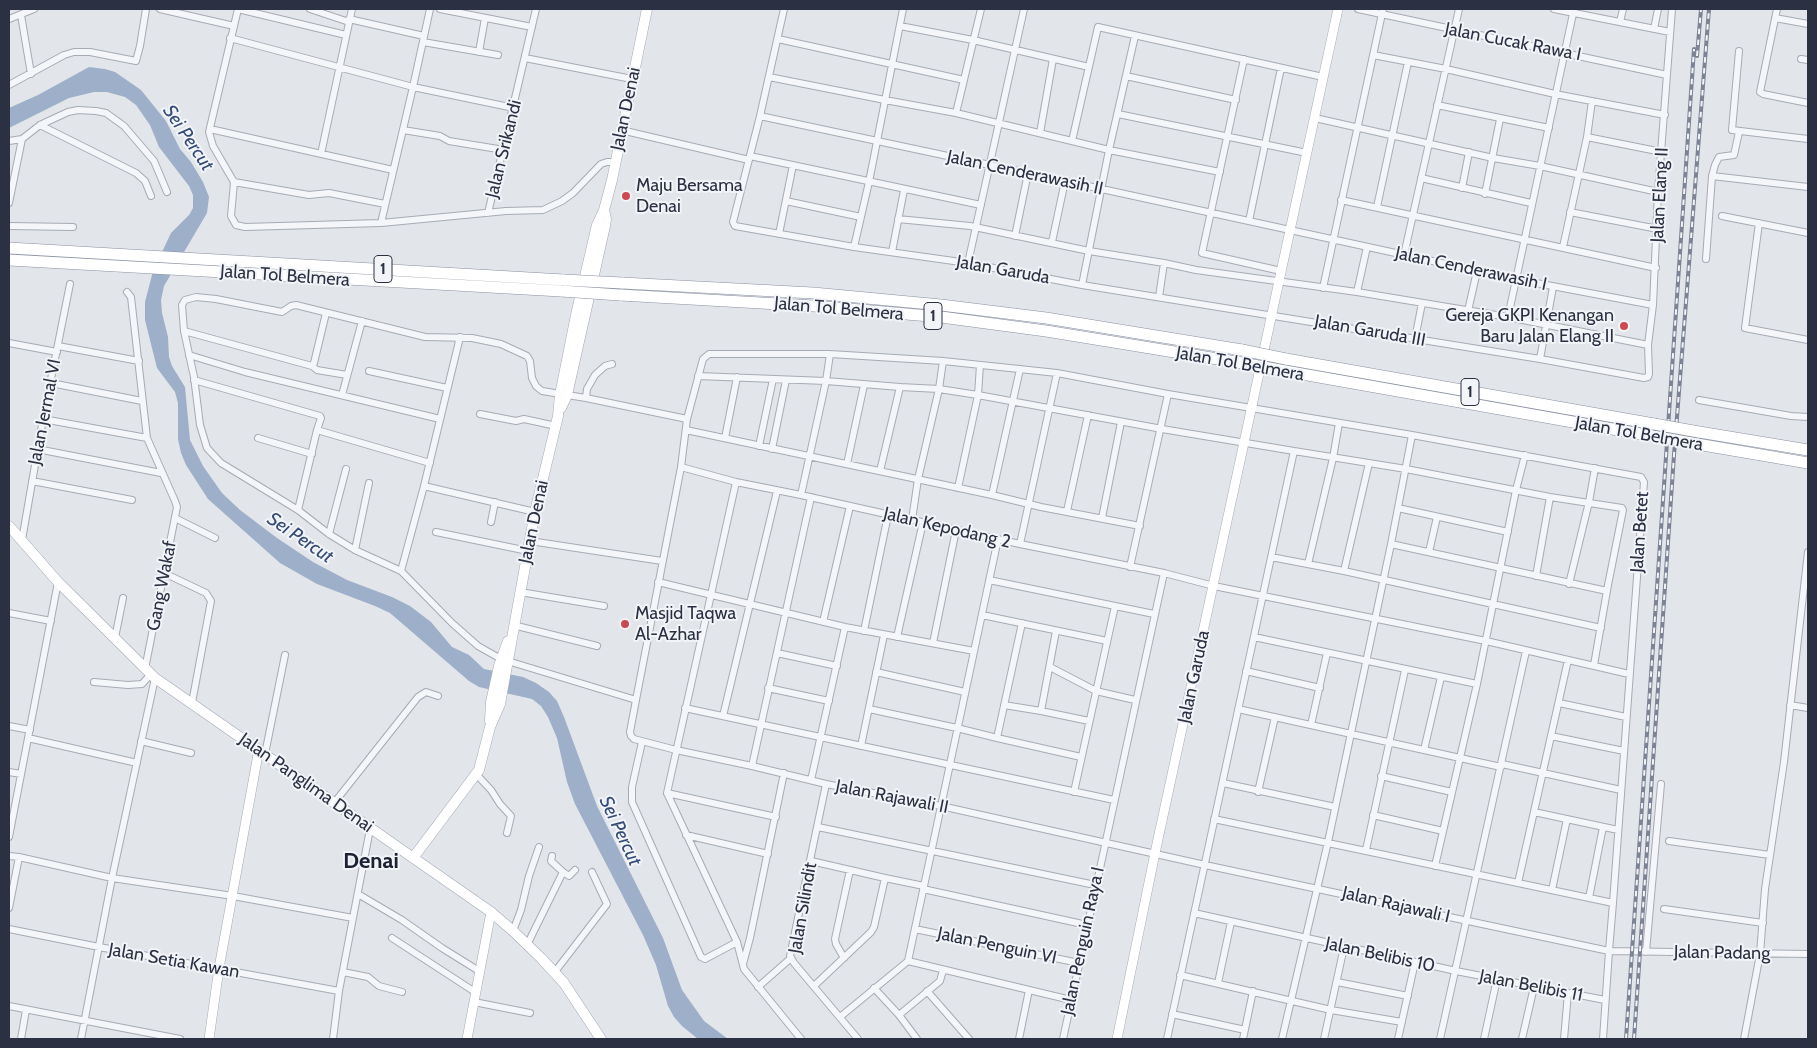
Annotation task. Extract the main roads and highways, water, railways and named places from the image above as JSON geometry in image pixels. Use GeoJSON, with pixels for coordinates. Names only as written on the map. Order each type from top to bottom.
{"type":"FeatureCollection","features":[{"type":"Feature","properties":{"kind":"highway","name":"Jalan Tol Belmera"},"geometry":{"type":"LineString","coordinates":[[9,248],[137,255],[202,265]]}},
{"type":"Feature","properties":{"kind":"highway","name":"Jalan Tol Belmera"},"geometry":{"type":"LineString","coordinates":[[9,260],[129,266],[202,265],[563,285],[941,317],[1046,331],[1285,371],[1808,463]]}},
{"type":"Feature","properties":{"kind":"highway","name":"Jalan Tol Belmera"},"geometry":{"type":"LineString","coordinates":[[621,289],[813,293],[941,305],[1046,318],[1242,350],[1808,450]]}},
{"type":"Feature","properties":{"kind":"main road","name":"Jalan Denai"},"geometry":{"type":"LineString","coordinates":[[413,858],[480,766],[513,628],[535,512],[606,223],[604,210],[647,9]]}},
{"type":"Feature","properties":{"kind":"main road","name":"Jalan Panglima Denai"},"geometry":{"type":"LineString","coordinates":[[9,526],[58,582],[150,674],[491,912],[513,931],[564,984],[601,1039]]}},
{"type":"Feature","properties":{"kind":"water","name":"Sei Percut"},"geometry":{"type":"Polygon","coordinates":[[[89,67],[115,72],[141,90],[166,121],[180,149],[191,162],[203,182],[209,197],[207,213],[164,286],[161,300],[168,337],[169,357],[172,366],[185,387],[190,440],[203,466],[222,493],[240,510],[313,562],[347,580],[410,606],[431,622],[452,647],[469,655],[484,669],[523,677],[549,692],[557,701],[564,717],[597,806],[663,938],[682,990],[704,1021],[728,1039],[698,1039],[674,1017],[668,1006],[656,965],[643,935],[575,804],[567,782],[557,738],[541,706],[532,699],[479,687],[469,681],[390,613],[317,584],[280,563],[208,499],[186,465],[181,453],[178,439],[178,403],[175,392],[157,368],[145,320],[145,302],[153,271],[171,233],[189,215],[193,208],[193,195],[189,186],[159,147],[150,125],[136,105],[125,97],[107,92],[94,92],[69,98],[9,128],[9,108],[38,95],[89,67]]]}},
{"type":"Feature","properties":{"kind":"railway"},"geometry":{"type":"LineString","coordinates":[[1697,56],[1701,9]]}},
{"type":"Feature","properties":{"kind":"railway"},"geometry":{"type":"LineString","coordinates":[[1634,1039],[1674,455],[1709,9]]}},
{"type":"Feature","properties":{"kind":"railway"},"geometry":{"type":"LineString","coordinates":[[1626,1039],[1694,49]]}},
{"type":"Feature","properties":{"kind":"place","name":"Maju Bersama Denai"},"geometry":{"type":"Point","coordinates":[626,196]}},
{"type":"Feature","properties":{"kind":"place","name":"Gereja GKPI Kenangan Baru Jalan Elang II"},"geometry":{"type":"Point","coordinates":[1624,326]}},
{"type":"Feature","properties":{"kind":"place","name":"Masjid Taqwa Al-Azhar"},"geometry":{"type":"Point","coordinates":[625,624]}},
{"type":"Feature","properties":{"kind":"district","name":"Denai"},"geometry":{"type":"Point","coordinates":[371,862]}}]}
